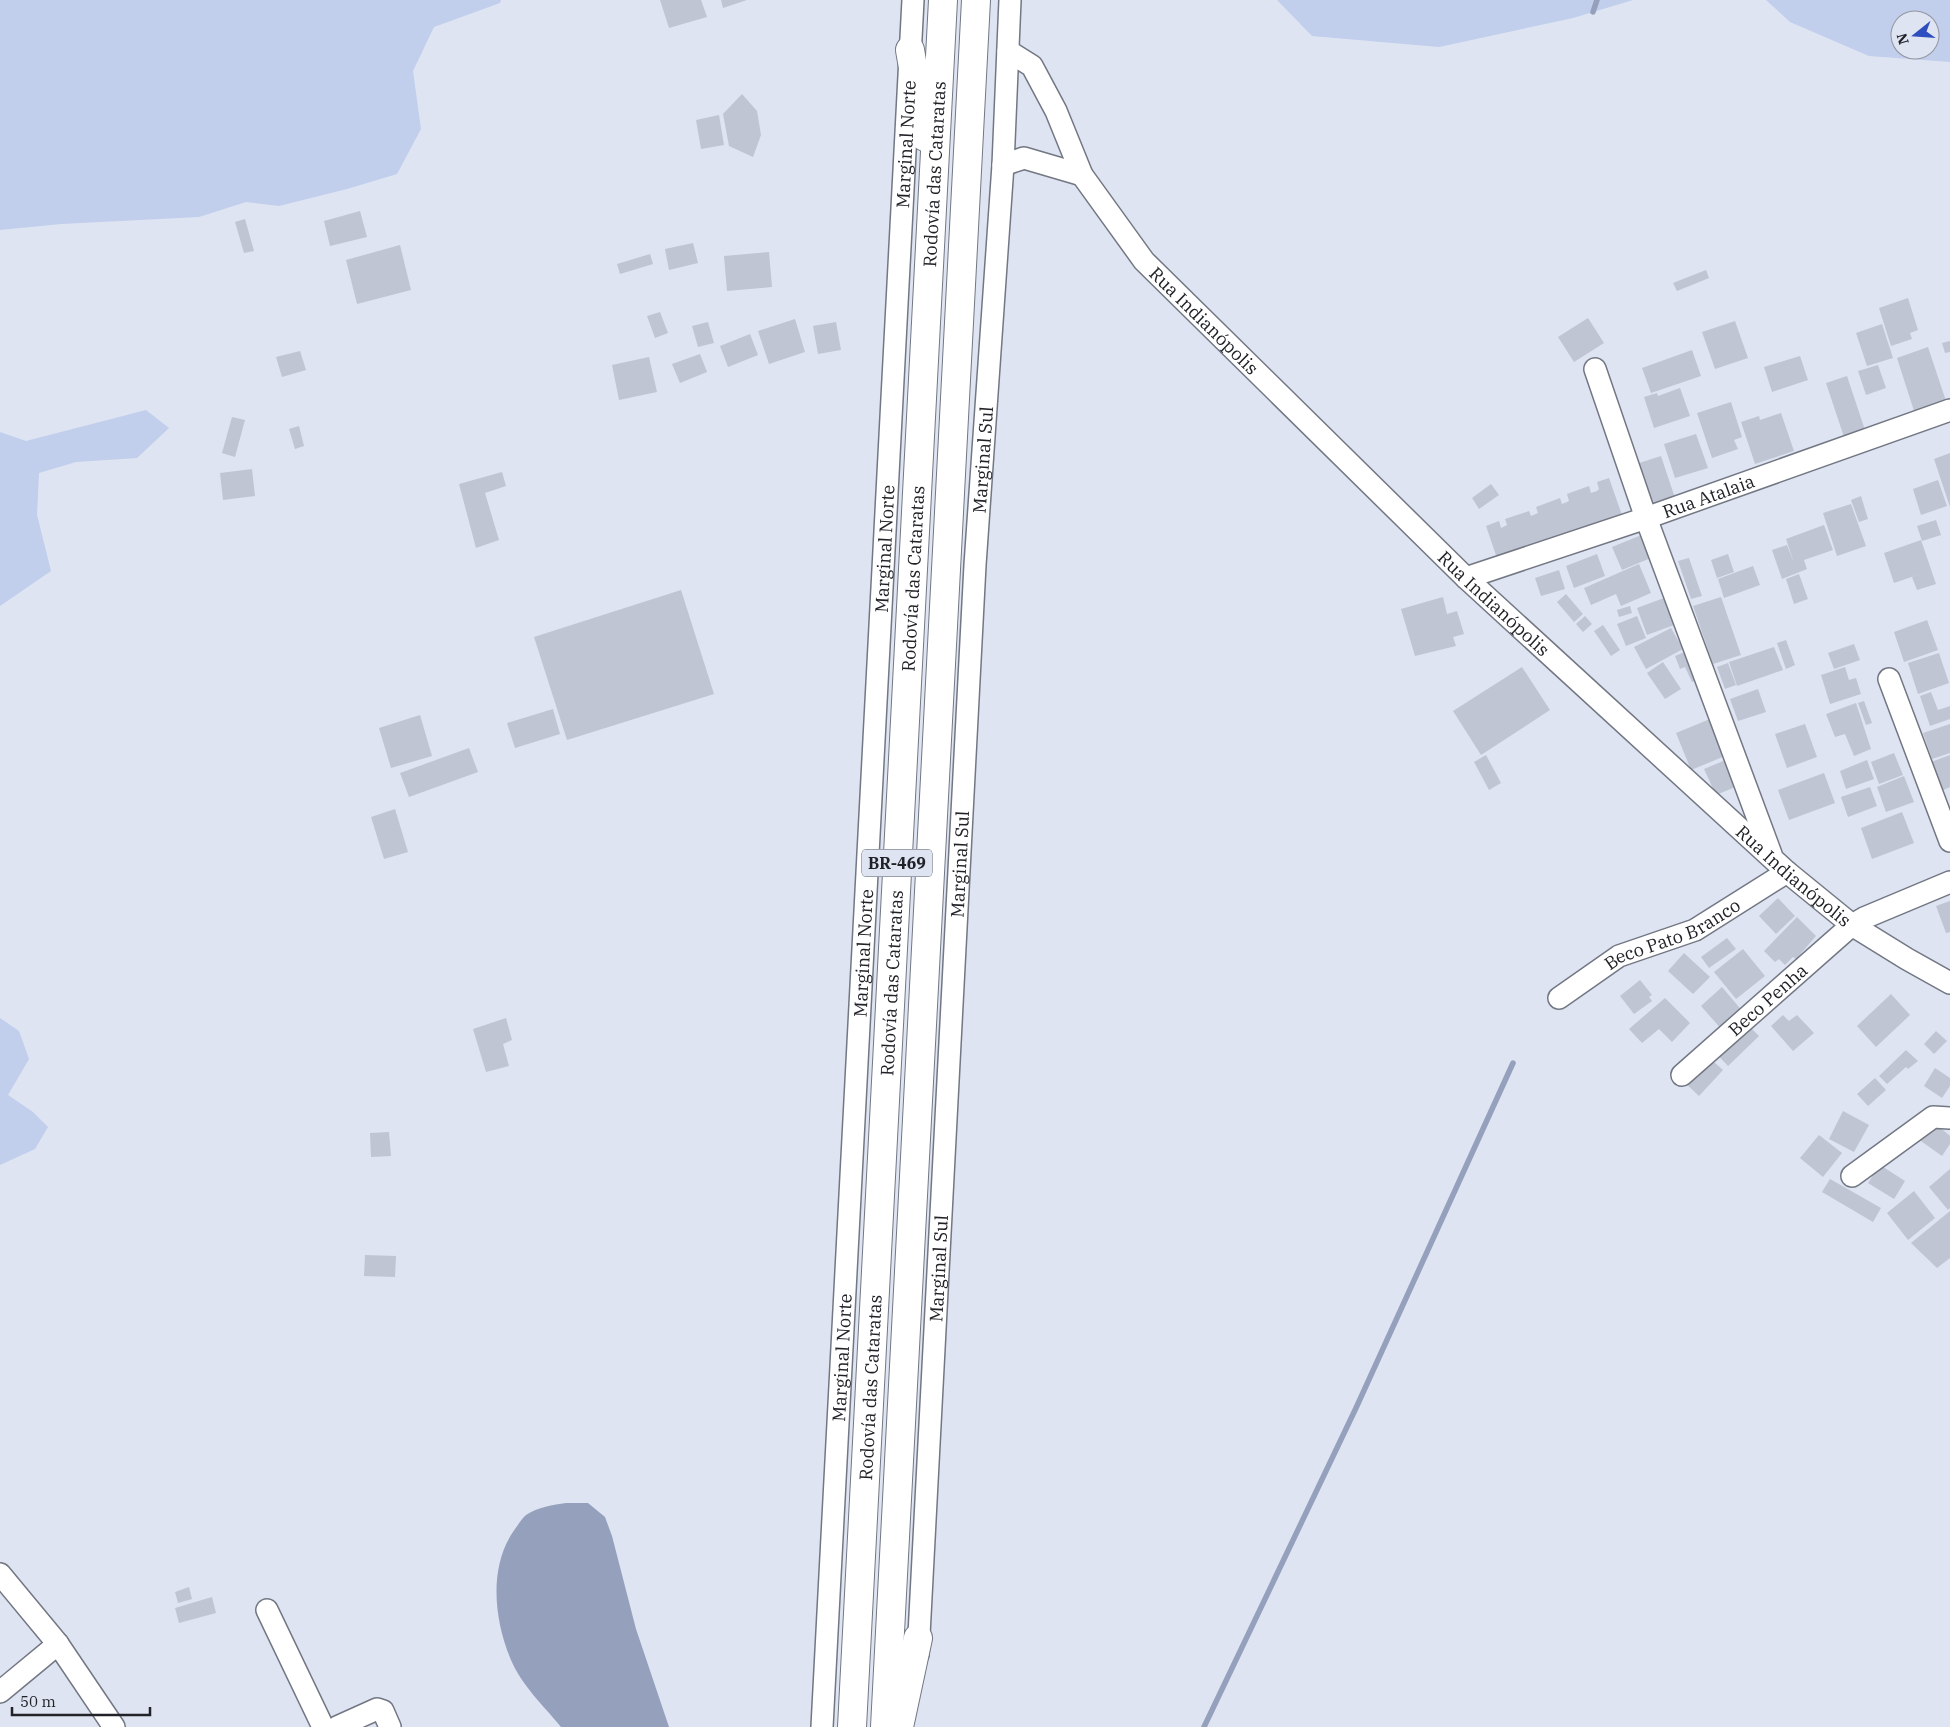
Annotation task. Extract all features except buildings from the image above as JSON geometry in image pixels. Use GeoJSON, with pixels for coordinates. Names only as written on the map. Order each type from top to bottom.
{"type":"FeatureCollection","features":[{"type":"Feature","properties":{"kind":"highway","name":"Rodovía das Cataratas"},"geometry":{"type":"LineString","coordinates":[[852,1727],[943,0]]}},
{"type":"Feature","properties":{"kind":"highway","name":"Rodovía das Cataratas"},"geometry":{"type":"LineString","coordinates":[[885,1727],[976,0]]}},
{"type":"Feature","properties":{"kind":"highway"},"geometry":{"type":"LineString","coordinates":[[974,48],[988,0]]}},
{"type":"Feature","properties":{"kind":"highway"},"geometry":{"type":"LineString","coordinates":[[910,50],[933,187]]}},
{"type":"Feature","properties":{"kind":"highway"},"geometry":{"type":"LineString","coordinates":[[899,1727],[918,1638]]}},
{"type":"Feature","properties":{"kind":"street","name":"Marginal Norte"},"geometry":{"type":"LineString","coordinates":[[822,1727],[913,0]]}},
{"type":"Feature","properties":{"kind":"street","name":"Marginal Sul"},"geometry":{"type":"LineString","coordinates":[[914,1727],[974,565],[1003,165],[1010,0]]}},
{"type":"Feature","properties":{"kind":"street","name":"Rua Indianópolis"},"geometry":{"type":"LineString","coordinates":[[1008,51],[1032,66],[1056,111],[1082,175],[1144,261],[1466,578],[1780,866],[1852,925],[1950,983]]}},
{"type":"Feature","properties":{"kind":"street"},"geometry":{"type":"LineString","coordinates":[[1003,165],[1024,158],[1082,175]]}},
{"type":"Feature","properties":{"kind":"street"},"geometry":{"type":"LineString","coordinates":[[1595,369],[1646,518],[1780,866]]}},
{"type":"Feature","properties":{"kind":"street","name":"Rua Atalaia"},"geometry":{"type":"LineString","coordinates":[[1466,578],[1646,518],[1950,410]]}},
{"type":"Feature","properties":{"kind":"street"},"geometry":{"type":"LineString","coordinates":[[1889,679],[1950,841]]}},
{"type":"Feature","properties":{"kind":"street","name":"Beco Pato Branco"},"geometry":{"type":"LineString","coordinates":[[1559,998],[1618,956],[1695,930],[1780,866]]}},
{"type":"Feature","properties":{"kind":"street","name":"Beco Penha"},"geometry":{"type":"LineString","coordinates":[[1682,1075],[1852,925],[1864,918],[1950,882]]}},
{"type":"Feature","properties":{"kind":"street"},"geometry":{"type":"LineString","coordinates":[[1852,1176],[1933,1117],[1950,1118]]}},
{"type":"Feature","properties":{"kind":"street"},"geometry":{"type":"LineString","coordinates":[[0,1574],[58,1644],[114,1727]]}},
{"type":"Feature","properties":{"kind":"street"},"geometry":{"type":"LineString","coordinates":[[267,1610],[323,1727]]}},
{"type":"Feature","properties":{"kind":"street"},"geometry":{"type":"LineString","coordinates":[[0,1692],[58,1644]]}},
{"type":"Feature","properties":{"kind":"street"},"geometry":{"type":"LineString","coordinates":[[337,1727],[377,1709],[383,1711],[390,1727]]}},
{"type":"Feature","properties":{"kind":"shaded area"},"geometry":{"type":"Polygon","coordinates":[[[0,0],[501,0],[500,3],[434,27],[413,71],[421,129],[397,174],[279,206],[246,202],[199,217],[61,224],[0,230],[0,0]]]}},
{"type":"Feature","properties":{"kind":"shaded area"},"geometry":{"type":"Polygon","coordinates":[[[1277,0],[1633,0],[1573,18],[1439,47],[1312,36],[1277,0]]]}},
{"type":"Feature","properties":{"kind":"shaded area"},"geometry":{"type":"Polygon","coordinates":[[[1766,0],[1950,0],[1950,62],[1923,60],[1940,60],[1940,10],[1890,10],[1890,58],[1869,56],[1790,22],[1766,0]]]}},
{"type":"Feature","properties":{"kind":"shaded area"},"geometry":{"type":"Polygon","coordinates":[[[146,410],[169,428],[137,458],[76,462],[39,473],[37,515],[51,571],[0,606],[0,432],[26,441],[146,410]]]}},
{"type":"Feature","properties":{"kind":"shaded area"},"geometry":{"type":"Polygon","coordinates":[[[0,1018],[19,1031],[29,1059],[8,1095],[33,1112],[48,1127],[35,1149],[0,1165],[0,1018]]]}},
{"type":"Feature","properties":{"kind":"shaded area"},"geometry":{"type":"Polygon","coordinates":[[[566,1503],[588,1503],[605,1517],[612,1536],[636,1629],[669,1727],[561,1727],[527,1687],[511,1660],[501,1628],[496,1593],[497,1576],[506,1544],[526,1515],[541,1508],[566,1503]]]}},
{"type":"Feature","properties":{"kind":"waterway"},"geometry":{"type":"LineString","coordinates":[[1593,12],[1597,0]]}},
{"type":"Feature","properties":{"kind":"waterway"},"geometry":{"type":"LineString","coordinates":[[1204,1727],[1356,1408],[1513,1063]]}}]}
